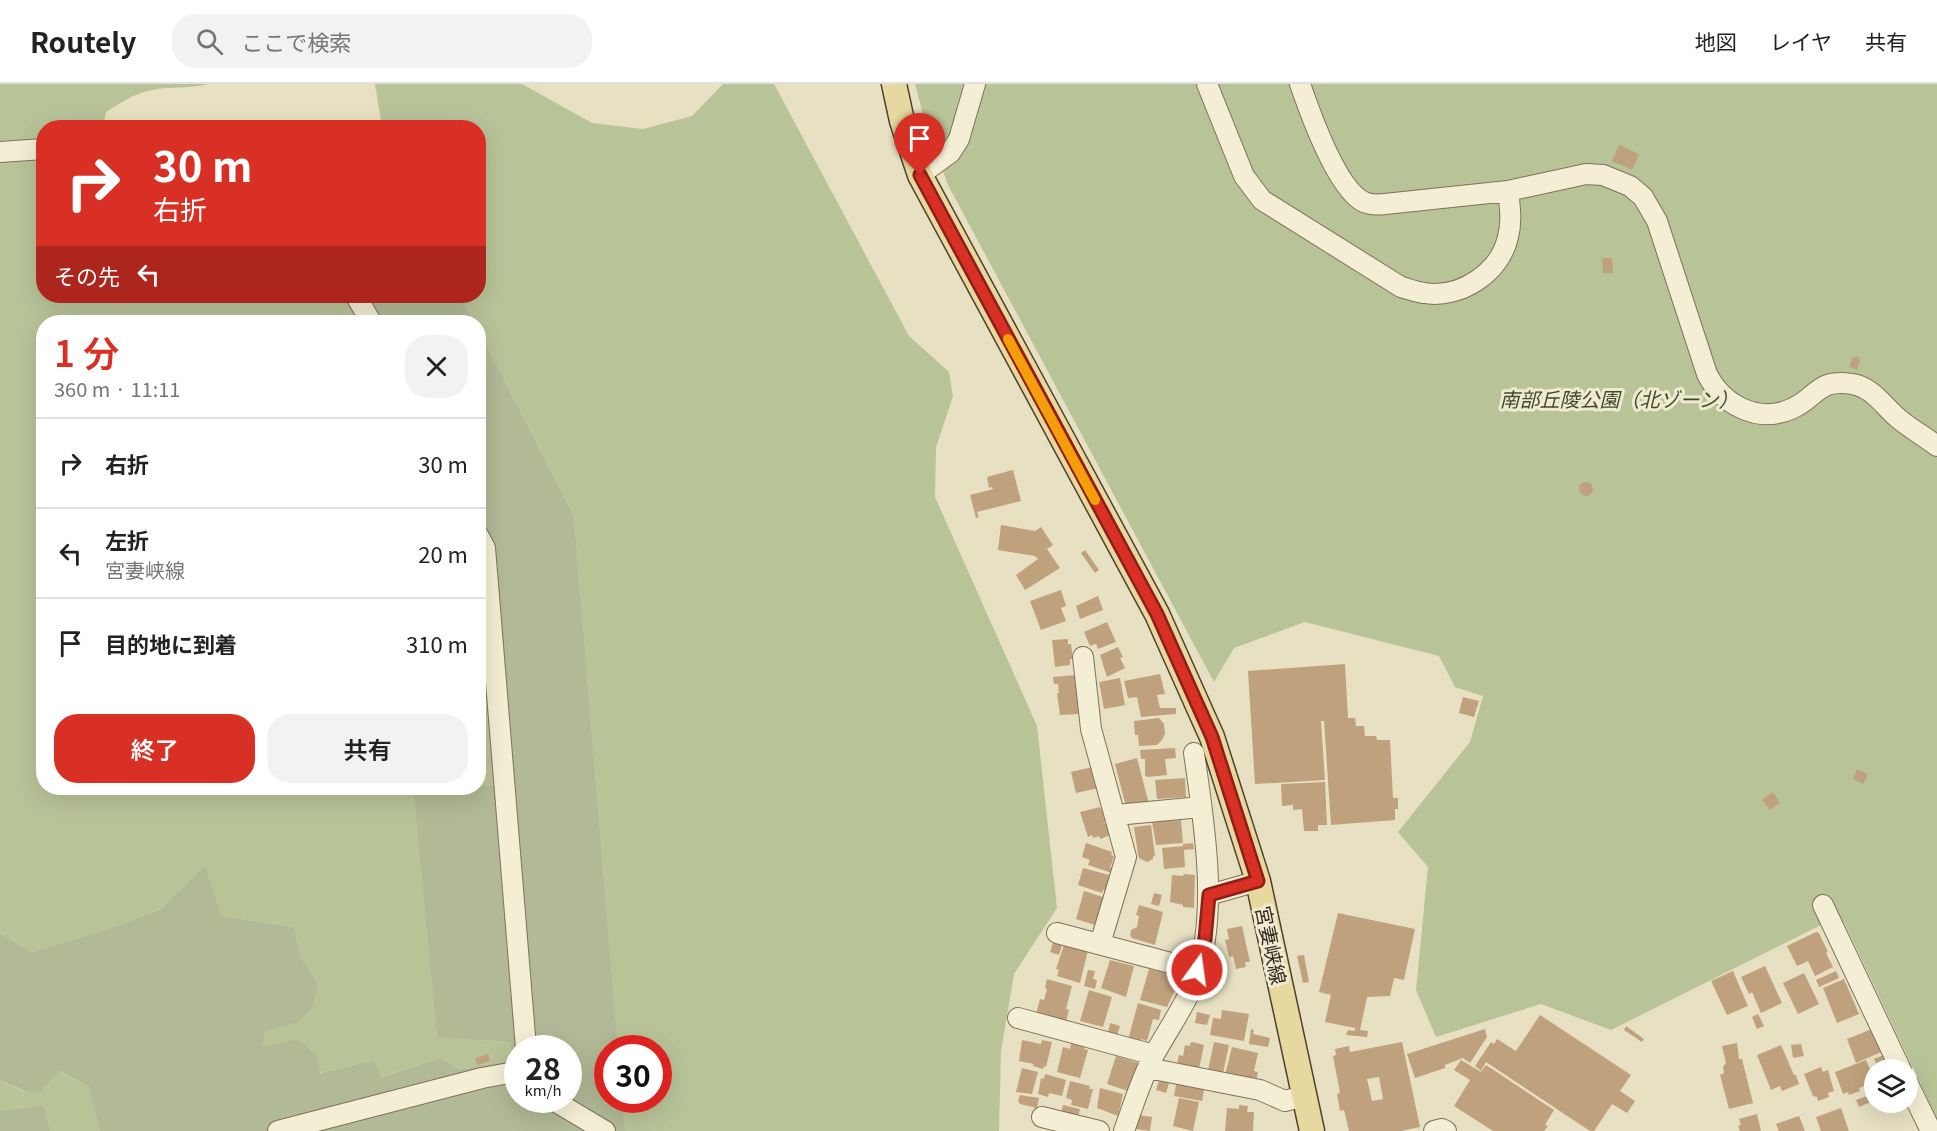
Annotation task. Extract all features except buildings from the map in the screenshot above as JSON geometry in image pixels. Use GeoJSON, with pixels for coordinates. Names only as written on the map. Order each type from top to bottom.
{"type":"FeatureCollection","features":[{"type":"Feature","properties":{"kind":"main road","name":"宮妻峡線"},"geometry":{"type":"LineString","coordinates":[[894,84],[902,122],[920,175],[1157,614],[1212,737],[1258,881],[1312,1131]]}},
{"type":"Feature","properties":{"kind":"street"},"geometry":{"type":"LineString","coordinates":[[920,175],[950,153],[959,140],[975,84]]}},
{"type":"Feature","properties":{"kind":"street"},"geometry":{"type":"LineString","coordinates":[[1207,84],[1244,176],[1262,200],[1401,287],[1424,294],[1454,291],[1488,272],[1497,262],[1508,238],[1511,213],[1508,192]]}},
{"type":"Feature","properties":{"kind":"street"},"geometry":{"type":"LineString","coordinates":[[1300,84],[1322,142],[1349,190],[1361,201],[1377,205],[1508,192],[1586,174],[1616,179],[1638,191],[1658,221],[1707,374],[1719,393],[1733,405],[1758,413],[1782,412],[1798,405],[1825,385],[1834,382],[1851,383],[1869,390],[1900,420],[1937,446]]}},
{"type":"Feature","properties":{"kind":"street"},"geometry":{"type":"LineString","coordinates":[[0,152],[36,150]]}},
{"type":"Feature","properties":{"kind":"street"},"geometry":{"type":"LineString","coordinates":[[486,560],[525,1035]]}},
{"type":"Feature","properties":{"kind":"street"},"geometry":{"type":"LineString","coordinates":[[1083,657],[1091,729],[1126,857],[1100,944]]}},
{"type":"Feature","properties":{"kind":"street"},"geometry":{"type":"LineString","coordinates":[[1124,1131],[1151,1061],[1181,1010],[1194,981],[1205,939],[1209,895],[1194,753]]}},
{"type":"Feature","properties":{"kind":"street"},"geometry":{"type":"LineString","coordinates":[[1116,815],[1201,807]]}},
{"type":"Feature","properties":{"kind":"street"},"geometry":{"type":"LineString","coordinates":[[1209,895],[1258,881]]}},
{"type":"Feature","properties":{"kind":"street"},"geometry":{"type":"LineString","coordinates":[[1823,906],[1896,1059]]}},
{"type":"Feature","properties":{"kind":"street"},"geometry":{"type":"LineString","coordinates":[[1057,933],[1197,970]]}},
{"type":"Feature","properties":{"kind":"street"},"geometry":{"type":"LineString","coordinates":[[1018,1018],[1151,1061],[1260,1090],[1285,1101],[1304,1096]]}},
{"type":"Feature","properties":{"kind":"street"},"geometry":{"type":"LineString","coordinates":[[278,1131],[504,1074]]}},
{"type":"Feature","properties":{"kind":"street"},"geometry":{"type":"LineString","coordinates":[[1918,1104],[1931,1131]]}},
{"type":"Feature","properties":{"kind":"street"},"geometry":{"type":"LineString","coordinates":[[575,1113],[605,1131]]}},
{"type":"Feature","properties":{"kind":"street"},"geometry":{"type":"LineString","coordinates":[[1041,1117],[1099,1131]]}},
{"type":"Feature","properties":{"kind":"street"},"geometry":{"type":"LineString","coordinates":[[1434,1131],[1442,1129],[1446,1131]]}},
{"type":"Feature","properties":{"kind":"green space"},"geometry":{"type":"Polygon","coordinates":[[[0,84],[208,84],[140,93],[106,112],[104,120],[36,120],[36,303],[346,303],[352,315],[36,315],[36,795],[415,795],[437,1038],[504,1042],[504,1061],[460,1069],[440,1058],[380,1077],[374,1060],[319,1073],[261,1047],[265,1032],[296,1023],[318,984],[301,957],[294,927],[222,916],[205,867],[161,909],[108,929],[31,952],[0,933],[0,84]]]}},
{"type":"Feature","properties":{"kind":"green space"},"geometry":{"type":"Polygon","coordinates":[[[375,84],[522,84],[592,123],[643,129],[692,116],[723,84],[774,84],[909,336],[949,372],[953,396],[936,447],[935,497],[1037,726],[1057,908],[1014,974],[1001,1051],[999,1131],[628,1131],[625,1129],[623,1113],[672,1113],[672,1035],[617,1035],[574,516],[486,345],[486,315],[470,315],[464,303],[486,303],[486,120],[381,120],[375,84]]]}},
{"type":"Feature","properties":{"kind":"green space","name":"南部丘陵公園（北ゾーン）"},"geometry":{"type":"Polygon","coordinates":[[[915,84],[1937,84],[1937,1119],[1918,1079],[1918,1059],[1909,1059],[1844,922],[1819,926],[1611,1030],[1541,1004],[1436,1037],[1416,990],[1428,867],[1398,832],[1470,742],[1483,696],[1455,687],[1439,656],[1305,622],[1234,648],[1214,682],[948,185],[926,125],[915,84]]]}},
{"type":"Feature","properties":{"kind":"green space"},"geometry":{"type":"Polygon","coordinates":[[[346,303],[464,303],[470,315],[352,315],[346,303]]]}},
{"type":"Feature","properties":{"kind":"green space"},"geometry":{"type":"Polygon","coordinates":[[[486,345],[574,516],[617,1035],[594,1035],[594,1113],[623,1113],[625,1129],[628,1131],[100,1131],[88,1086],[59,1071],[41,1091],[29,1093],[0,1080],[0,933],[31,952],[108,929],[161,909],[205,866],[222,916],[294,927],[301,957],[318,984],[312,1008],[296,1023],[265,1032],[262,1047],[298,1039],[317,1056],[320,1073],[374,1060],[381,1077],[440,1058],[460,1069],[504,1061],[504,1113],[582,1113],[582,1035],[504,1035],[504,1042],[437,1038],[414,795],[486,795],[486,786],[493,785],[486,697],[486,345]]]}},
{"type":"Feature","properties":{"kind":"green space"},"geometry":{"type":"Polygon","coordinates":[[[486,697],[493,785],[486,786],[486,697]]]}},
{"type":"Feature","properties":{"kind":"green space"},"geometry":{"type":"Polygon","coordinates":[[[58,1071],[88,1086],[100,1131],[51,1131],[44,1105],[0,1111],[0,1080],[26,1092],[32,1092],[43,1087],[58,1071]]]}},
{"type":"Feature","properties":{"kind":"green space"},"geometry":{"type":"Polygon","coordinates":[[[44,1105],[51,1131],[0,1131],[0,1111],[44,1105]]]}},
{"type":"Feature","properties":{"kind":"slow traffic"},"geometry":{"type":"LineString","coordinates":[[1008,339],[1095,500]]}},
{"type":"Feature","properties":{"kind":"route"},"geometry":{"type":"LineString","coordinates":[[920,175],[1157,614],[1212,737],[1258,881],[1209,895],[1205,939],[1197,970]]}}]}
